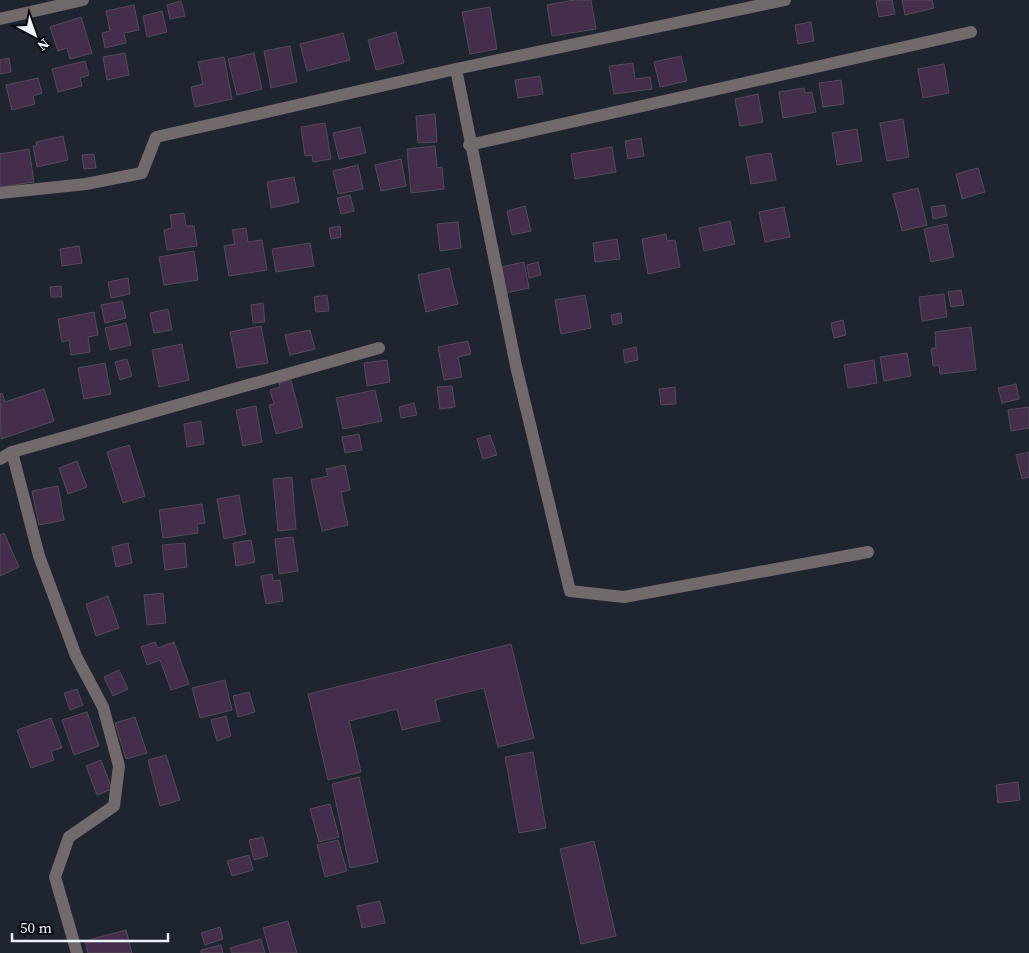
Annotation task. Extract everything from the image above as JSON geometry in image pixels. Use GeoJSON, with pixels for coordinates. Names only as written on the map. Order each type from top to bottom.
{"type":"FeatureCollection","features":[{"type":"Feature","properties":{"kind":"street"},"geometry":{"type":"LineString","coordinates":[[0,19],[83,0]]}},
{"type":"Feature","properties":{"kind":"street"},"geometry":{"type":"LineString","coordinates":[[0,193],[86,184],[142,173],[156,137],[456,69],[785,0]]}},
{"type":"Feature","properties":{"kind":"street"},"geometry":{"type":"LineString","coordinates":[[470,145],[971,32]]}},
{"type":"Feature","properties":{"kind":"street"},"geometry":{"type":"LineString","coordinates":[[456,69],[516,366],[570,591],[624,598],[868,552]]}},
{"type":"Feature","properties":{"kind":"street"},"geometry":{"type":"LineString","coordinates":[[0,459],[12,452],[379,348]]}},
{"type":"Feature","properties":{"kind":"street"},"geometry":{"type":"LineString","coordinates":[[12,452],[39,556],[76,656],[103,707],[119,766],[114,806],[69,837],[55,877],[77,953]]}},
{"type":"Feature","properties":{"kind":"building"},"geometry":{"type":"Polygon","coordinates":[[[574,0],[591,0],[596,29],[552,36],[547,5],[574,0]]]}},
{"type":"Feature","properties":{"kind":"building"},"geometry":{"type":"Polygon","coordinates":[[[892,0],[895,14],[879,17],[876,1],[892,0]]]}},
{"type":"Feature","properties":{"kind":"building"},"geometry":{"type":"Polygon","coordinates":[[[902,0],[932,0],[934,8],[905,15],[902,0]]]}},
{"type":"Feature","properties":{"kind":"building"},"geometry":{"type":"Polygon","coordinates":[[[181,1],[185,16],[170,19],[167,5],[181,1]]]}},
{"type":"Feature","properties":{"kind":"building"},"geometry":{"type":"Polygon","coordinates":[[[134,5],[139,30],[124,33],[126,43],[105,48],[102,33],[110,31],[106,11],[134,5]]]}},
{"type":"Feature","properties":{"kind":"building"},"geometry":{"type":"Polygon","coordinates":[[[490,7],[497,49],[470,54],[462,12],[490,7]]]}},
{"type":"Feature","properties":{"kind":"building"},"geometry":{"type":"Polygon","coordinates":[[[162,11],[167,32],[147,37],[143,16],[162,11]]]}},
{"type":"Feature","properties":{"kind":"building"},"geometry":{"type":"Polygon","coordinates":[[[81,17],[92,53],[70,59],[67,48],[58,51],[50,27],[81,17]]]}},
{"type":"Feature","properties":{"kind":"building"},"geometry":{"type":"Polygon","coordinates":[[[811,22],[814,41],[798,44],[795,25],[811,22]]]}},
{"type":"Feature","properties":{"kind":"building"},"geometry":{"type":"Polygon","coordinates":[[[396,32],[404,63],[376,70],[368,40],[396,32]]]}},
{"type":"Feature","properties":{"kind":"building"},"geometry":{"type":"Polygon","coordinates":[[[343,33],[350,60],[307,71],[300,44],[343,33]]]}},
{"type":"Feature","properties":{"kind":"building"},"geometry":{"type":"Polygon","coordinates":[[[290,46],[297,82],[271,88],[264,51],[290,46]]]}},
{"type":"Feature","properties":{"kind":"building"},"geometry":{"type":"Polygon","coordinates":[[[125,53],[129,75],[107,80],[103,57],[125,53]]]}},
{"type":"Feature","properties":{"kind":"building"},"geometry":{"type":"Polygon","coordinates":[[[254,53],[262,89],[237,95],[228,59],[254,53]]]}},
{"type":"Feature","properties":{"kind":"building"},"geometry":{"type":"Polygon","coordinates":[[[681,56],[687,81],[660,87],[654,62],[681,56]]]}},
{"type":"Feature","properties":{"kind":"building"},"geometry":{"type":"Polygon","coordinates":[[[224,57],[232,99],[195,107],[191,87],[203,84],[198,62],[224,57]]]}},
{"type":"Feature","properties":{"kind":"building"},"geometry":{"type":"Polygon","coordinates":[[[9,58],[11,72],[0,74],[0,60],[9,58]]]}},
{"type":"Feature","properties":{"kind":"building"},"geometry":{"type":"Polygon","coordinates":[[[85,61],[89,75],[80,78],[82,86],[58,92],[52,69],[85,61]]]}},
{"type":"Feature","properties":{"kind":"building"},"geometry":{"type":"Polygon","coordinates":[[[633,63],[635,79],[650,77],[652,89],[614,94],[609,66],[633,63]]]}},
{"type":"Feature","properties":{"kind":"building"},"geometry":{"type":"Polygon","coordinates":[[[944,64],[949,93],[923,98],[918,69],[944,64]]]}},
{"type":"Feature","properties":{"kind":"building"},"geometry":{"type":"Polygon","coordinates":[[[540,76],[543,94],[518,98],[515,80],[540,76]]]}},
{"type":"Feature","properties":{"kind":"building"},"geometry":{"type":"Polygon","coordinates":[[[38,78],[42,93],[33,96],[35,104],[12,110],[6,85],[38,78]]]}},
{"type":"Feature","properties":{"kind":"building"},"geometry":{"type":"Polygon","coordinates":[[[841,80],[844,104],[823,107],[819,83],[841,80]]]}},
{"type":"Feature","properties":{"kind":"building"},"geometry":{"type":"Polygon","coordinates":[[[804,88],[805,93],[812,92],[816,112],[783,118],[779,92],[804,88]]]}},
{"type":"Feature","properties":{"kind":"building"},"geometry":{"type":"Polygon","coordinates":[[[758,94],[763,122],[740,126],[735,99],[758,94]]]}},
{"type":"Feature","properties":{"kind":"building"},"geometry":{"type":"Polygon","coordinates":[[[435,114],[437,142],[418,143],[416,116],[435,114]]]}},
{"type":"Feature","properties":{"kind":"building"},"geometry":{"type":"Polygon","coordinates":[[[903,119],[909,157],[887,161],[880,123],[903,119]]]}},
{"type":"Feature","properties":{"kind":"building"},"geometry":{"type":"Polygon","coordinates":[[[325,123],[331,159],[313,162],[312,155],[305,156],[301,127],[325,123]]]}},
{"type":"Feature","properties":{"kind":"building"},"geometry":{"type":"Polygon","coordinates":[[[360,127],[366,153],[339,159],[333,133],[360,127]]]}},
{"type":"Feature","properties":{"kind":"building"},"geometry":{"type":"Polygon","coordinates":[[[857,129],[862,161],[837,165],[832,133],[857,129]]]}},
{"type":"Feature","properties":{"kind":"building"},"geometry":{"type":"Polygon","coordinates":[[[63,136],[68,160],[37,167],[33,146],[37,146],[36,142],[63,136]]]}},
{"type":"Feature","properties":{"kind":"building"},"geometry":{"type":"Polygon","coordinates":[[[641,138],[644,156],[628,159],[625,141],[641,138]]]}},
{"type":"Feature","properties":{"kind":"building"},"geometry":{"type":"Polygon","coordinates":[[[435,146],[437,168],[442,167],[444,189],[411,193],[407,149],[435,146]]]}},
{"type":"Feature","properties":{"kind":"building"},"geometry":{"type":"Polygon","coordinates":[[[612,147],[616,172],[575,179],[571,154],[612,147]]]}},
{"type":"Feature","properties":{"kind":"building"},"geometry":{"type":"Polygon","coordinates":[[[29,149],[34,182],[0,187],[0,154],[29,149]]]}},
{"type":"Feature","properties":{"kind":"building"},"geometry":{"type":"Polygon","coordinates":[[[771,153],[776,180],[751,184],[746,157],[771,153]]]}},
{"type":"Feature","properties":{"kind":"building"},"geometry":{"type":"Polygon","coordinates":[[[94,154],[96,168],[84,169],[82,155],[94,154]]]}},
{"type":"Feature","properties":{"kind":"building"},"geometry":{"type":"Polygon","coordinates":[[[401,159],[406,186],[381,191],[375,165],[401,159]]]}},
{"type":"Feature","properties":{"kind":"building"},"geometry":{"type":"Polygon","coordinates":[[[358,165],[363,189],[338,194],[333,171],[358,165]]]}},
{"type":"Feature","properties":{"kind":"building"},"geometry":{"type":"Polygon","coordinates":[[[978,168],[985,192],[962,199],[956,174],[978,168]]]}},
{"type":"Feature","properties":{"kind":"building"},"geometry":{"type":"Polygon","coordinates":[[[294,177],[299,202],[271,208],[267,182],[294,177]]]}},
{"type":"Feature","properties":{"kind":"building"},"geometry":{"type":"Polygon","coordinates":[[[918,188],[927,225],[902,231],[893,194],[918,188]]]}},
{"type":"Feature","properties":{"kind":"building"},"geometry":{"type":"Polygon","coordinates":[[[350,195],[354,211],[341,214],[337,198],[350,195]]]}},
{"type":"Feature","properties":{"kind":"building"},"geometry":{"type":"Polygon","coordinates":[[[945,205],[947,216],[933,219],[931,207],[945,205]]]}},
{"type":"Feature","properties":{"kind":"building"},"geometry":{"type":"Polygon","coordinates":[[[525,206],[531,231],[512,235],[507,211],[525,206]]]}},
{"type":"Feature","properties":{"kind":"building"},"geometry":{"type":"Polygon","coordinates":[[[784,207],[790,237],[765,242],[759,212],[784,207]]]}},
{"type":"Feature","properties":{"kind":"building"},"geometry":{"type":"Polygon","coordinates":[[[184,213],[186,226],[194,226],[197,246],[167,250],[164,230],[172,228],[170,215],[184,213]]]}},
{"type":"Feature","properties":{"kind":"building"},"geometry":{"type":"Polygon","coordinates":[[[730,221],[735,244],[704,251],[699,228],[730,221]]]}},
{"type":"Feature","properties":{"kind":"building"},"geometry":{"type":"Polygon","coordinates":[[[458,222],[461,248],[440,251],[437,224],[458,222]]]}},
{"type":"Feature","properties":{"kind":"building"},"geometry":{"type":"Polygon","coordinates":[[[947,224],[954,257],[931,262],[924,229],[947,224]]]}},
{"type":"Feature","properties":{"kind":"building"},"geometry":{"type":"Polygon","coordinates":[[[340,226],[341,237],[331,239],[329,228],[340,226]]]}},
{"type":"Feature","properties":{"kind":"building"},"geometry":{"type":"Polygon","coordinates":[[[246,228],[248,242],[262,240],[267,270],[229,276],[224,246],[235,244],[232,230],[246,228]]]}},
{"type":"Feature","properties":{"kind":"building"},"geometry":{"type":"Polygon","coordinates":[[[666,234],[667,241],[675,240],[680,267],[648,274],[642,239],[666,234]]]}},
{"type":"Feature","properties":{"kind":"building"},"geometry":{"type":"Polygon","coordinates":[[[617,239],[620,259],[595,262],[593,243],[617,239]]]}},
{"type":"Feature","properties":{"kind":"building"},"geometry":{"type":"Polygon","coordinates":[[[310,243],[314,266],[276,272],[272,249],[310,243]]]}},
{"type":"Feature","properties":{"kind":"building"},"geometry":{"type":"Polygon","coordinates":[[[79,246],[82,263],[62,266],[60,249],[79,246]]]}},
{"type":"Feature","properties":{"kind":"building"},"geometry":{"type":"Polygon","coordinates":[[[194,251],[198,280],[164,285],[159,257],[194,251]]]}},
{"type":"Feature","properties":{"kind":"building"},"geometry":{"type":"Polygon","coordinates":[[[524,262],[529,288],[506,293],[501,267],[524,262]]]}},
{"type":"Feature","properties":{"kind":"building"},"geometry":{"type":"Polygon","coordinates":[[[538,262],[541,275],[529,278],[527,265],[538,262]]]}},
{"type":"Feature","properties":{"kind":"building"},"geometry":{"type":"Polygon","coordinates":[[[449,268],[458,304],[426,312],[418,275],[449,268]]]}},
{"type":"Feature","properties":{"kind":"building"},"geometry":{"type":"Polygon","coordinates":[[[128,278],[130,294],[111,298],[108,282],[128,278]]]}},
{"type":"Feature","properties":{"kind":"building"},"geometry":{"type":"Polygon","coordinates":[[[61,286],[62,297],[51,297],[50,287],[61,286]]]}},
{"type":"Feature","properties":{"kind":"building"},"geometry":{"type":"Polygon","coordinates":[[[961,290],[964,305],[951,307],[948,292],[961,290]]]}},
{"type":"Feature","properties":{"kind":"building"},"geometry":{"type":"Polygon","coordinates":[[[944,294],[947,317],[922,321],[919,297],[944,294]]]}},
{"type":"Feature","properties":{"kind":"building"},"geometry":{"type":"Polygon","coordinates":[[[327,295],[329,311],[316,312],[314,297],[327,295]]]}},
{"type":"Feature","properties":{"kind":"building"},"geometry":{"type":"Polygon","coordinates":[[[585,295],[591,328],[561,334],[555,300],[585,295]]]}},
{"type":"Feature","properties":{"kind":"building"},"geometry":{"type":"Polygon","coordinates":[[[122,301],[126,318],[105,323],[101,305],[122,301]]]}},
{"type":"Feature","properties":{"kind":"building"},"geometry":{"type":"Polygon","coordinates":[[[263,303],[265,322],[253,323],[251,305],[263,303]]]}},
{"type":"Feature","properties":{"kind":"building"},"geometry":{"type":"Polygon","coordinates":[[[168,309],[172,330],[154,333],[150,313],[168,309]]]}},
{"type":"Feature","properties":{"kind":"building"},"geometry":{"type":"Polygon","coordinates":[[[94,312],[98,335],[88,337],[90,352],[71,355],[69,340],[62,342],[58,319],[94,312]]]}},
{"type":"Feature","properties":{"kind":"building"},"geometry":{"type":"Polygon","coordinates":[[[621,313],[622,323],[613,325],[611,315],[621,313]]]}},
{"type":"Feature","properties":{"kind":"building"},"geometry":{"type":"Polygon","coordinates":[[[843,320],[846,335],[834,338],[831,323],[843,320]]]}},
{"type":"Feature","properties":{"kind":"building"},"geometry":{"type":"Polygon","coordinates":[[[126,323],[131,345],[110,350],[105,328],[126,323]]]}},
{"type":"Feature","properties":{"kind":"building"},"geometry":{"type":"Polygon","coordinates":[[[261,326],[268,363],[237,368],[230,332],[261,326]]]}},
{"type":"Feature","properties":{"kind":"building"},"geometry":{"type":"Polygon","coordinates":[[[971,327],[976,370],[940,374],[939,365],[933,366],[931,349],[936,348],[935,332],[971,327]]]}},
{"type":"Feature","properties":{"kind":"building"},"geometry":{"type":"Polygon","coordinates":[[[310,330],[315,349],[290,355],[285,335],[310,330]]]}},
{"type":"Feature","properties":{"kind":"building"},"geometry":{"type":"Polygon","coordinates":[[[468,341],[471,354],[458,357],[462,377],[444,380],[438,347],[468,341]]]}},
{"type":"Feature","properties":{"kind":"building"},"geometry":{"type":"Polygon","coordinates":[[[182,344],[189,380],[159,387],[152,350],[182,344]]]}},
{"type":"Feature","properties":{"kind":"building"},"geometry":{"type":"Polygon","coordinates":[[[636,347],[638,360],[625,363],[623,350],[636,347]]]}},
{"type":"Feature","properties":{"kind":"building"},"geometry":{"type":"Polygon","coordinates":[[[907,353],[911,376],[884,381],[880,357],[907,353]]]}},
{"type":"Feature","properties":{"kind":"building"},"geometry":{"type":"Polygon","coordinates":[[[127,359],[132,376],[120,380],[115,362],[127,359]]]}},
{"type":"Feature","properties":{"kind":"building"},"geometry":{"type":"Polygon","coordinates":[[[387,360],[390,382],[367,386],[364,363],[387,360]]]}},
{"type":"Feature","properties":{"kind":"building"},"geometry":{"type":"Polygon","coordinates":[[[874,360],[877,383],[848,388],[844,365],[874,360]]]}},
{"type":"Feature","properties":{"kind":"building"},"geometry":{"type":"Polygon","coordinates":[[[105,363],[111,394],[84,399],[78,368],[105,363]]]}},
{"type":"Feature","properties":{"kind":"building"},"geometry":{"type":"Polygon","coordinates":[[[291,380],[303,427],[276,434],[269,405],[274,404],[270,390],[280,387],[279,383],[291,380]]]}},
{"type":"Feature","properties":{"kind":"building"},"geometry":{"type":"Polygon","coordinates":[[[1016,384],[1019,399],[1002,403],[998,388],[1016,384]]]}},
{"type":"Feature","properties":{"kind":"building"},"geometry":{"type":"Polygon","coordinates":[[[452,386],[455,407],[440,409],[437,387],[452,386]]]}},
{"type":"Feature","properties":{"kind":"building"},"geometry":{"type":"Polygon","coordinates":[[[675,387],[676,404],[661,405],[659,389],[675,387]]]}},
{"type":"Feature","properties":{"kind":"building"},"geometry":{"type":"Polygon","coordinates":[[[44,389],[54,421],[1,439],[0,394],[2,393],[5,402],[44,389]]]}},
{"type":"Feature","properties":{"kind":"building"},"geometry":{"type":"Polygon","coordinates":[[[375,390],[382,421],[343,429],[336,398],[375,390]]]}},
{"type":"Feature","properties":{"kind":"building"},"geometry":{"type":"Polygon","coordinates":[[[414,403],[417,415],[401,418],[399,407],[414,403]]]}},
{"type":"Feature","properties":{"kind":"building"},"geometry":{"type":"Polygon","coordinates":[[[256,406],[262,442],[243,446],[236,410],[256,406]]]}},
{"type":"Feature","properties":{"kind":"building"},"geometry":{"type":"Polygon","coordinates":[[[1029,407],[1029,428],[1011,431],[1008,410],[1029,407]]]}},
{"type":"Feature","properties":{"kind":"building"},"geometry":{"type":"Polygon","coordinates":[[[201,421],[204,444],[187,447],[184,424],[201,421]]]}},
{"type":"Feature","properties":{"kind":"building"},"geometry":{"type":"Polygon","coordinates":[[[359,434],[362,450],[345,453],[342,437],[359,434]]]}},
{"type":"Feature","properties":{"kind":"building"},"geometry":{"type":"Polygon","coordinates":[[[490,435],[497,455],[483,459],[477,439],[490,435]]]}},
{"type":"Feature","properties":{"kind":"building"},"geometry":{"type":"Polygon","coordinates":[[[129,445],[145,496],[123,503],[107,452],[129,445]]]}},
{"type":"Feature","properties":{"kind":"building"},"geometry":{"type":"Polygon","coordinates":[[[1029,452],[1029,477],[1022,479],[1016,455],[1029,452]]]}},
{"type":"Feature","properties":{"kind":"building"},"geometry":{"type":"Polygon","coordinates":[[[77,461],[87,487],[68,494],[59,468],[77,461]]]}},
{"type":"Feature","properties":{"kind":"building"},"geometry":{"type":"Polygon","coordinates":[[[345,465],[350,490],[341,492],[348,525],[322,531],[311,480],[328,476],[326,469],[345,465]]]}},
{"type":"Feature","properties":{"kind":"building"},"geometry":{"type":"Polygon","coordinates":[[[292,477],[296,529],[278,531],[273,479],[292,477]]]}},
{"type":"Feature","properties":{"kind":"building"},"geometry":{"type":"Polygon","coordinates":[[[58,486],[64,520],[39,525],[32,491],[58,486]]]}},
{"type":"Feature","properties":{"kind":"building"},"geometry":{"type":"Polygon","coordinates":[[[239,495],[246,534],[224,539],[217,499],[239,495]]]}},
{"type":"Feature","properties":{"kind":"building"},"geometry":{"type":"Polygon","coordinates":[[[202,504],[205,523],[197,524],[198,533],[163,538],[159,510],[202,504]]]}},
{"type":"Feature","properties":{"kind":"building"},"geometry":{"type":"Polygon","coordinates":[[[4,533],[19,567],[0,576],[0,535],[4,533]]]}},
{"type":"Feature","properties":{"kind":"building"},"geometry":{"type":"Polygon","coordinates":[[[293,537],[298,571],[279,574],[275,539],[293,537]]]}},
{"type":"Feature","properties":{"kind":"building"},"geometry":{"type":"Polygon","coordinates":[[[251,540],[255,562],[236,566],[233,543],[251,540]]]}},
{"type":"Feature","properties":{"kind":"building"},"geometry":{"type":"Polygon","coordinates":[[[128,543],[132,563],[116,567],[112,547],[128,543]]]}},
{"type":"Feature","properties":{"kind":"building"},"geometry":{"type":"Polygon","coordinates":[[[185,543],[187,567],[165,570],[162,545],[185,543]]]}},
{"type":"Feature","properties":{"kind":"building"},"geometry":{"type":"Polygon","coordinates":[[[272,574],[273,581],[280,580],[283,601],[266,604],[261,576],[272,574]]]}},
{"type":"Feature","properties":{"kind":"building"},"geometry":{"type":"Polygon","coordinates":[[[163,593],[166,623],[147,625],[144,595],[163,593]]]}},
{"type":"Feature","properties":{"kind":"building"},"geometry":{"type":"Polygon","coordinates":[[[108,596],[119,628],[96,636],[86,604],[108,596]]]}},
{"type":"Feature","properties":{"kind":"building"},"geometry":{"type":"Polygon","coordinates":[[[155,642],[158,648],[174,642],[189,684],[171,690],[160,660],[147,665],[141,647],[155,642]]]}},
{"type":"Feature","properties":{"kind":"building"},"geometry":{"type":"Polygon","coordinates":[[[511,644],[534,738],[498,747],[484,688],[435,700],[440,721],[402,730],[397,709],[349,721],[361,772],[328,780],[308,694],[511,644]]]}},
{"type":"Feature","properties":{"kind":"building"},"geometry":{"type":"Polygon","coordinates":[[[119,670],[128,689],[113,696],[104,677],[119,670]]]}},
{"type":"Feature","properties":{"kind":"building"},"geometry":{"type":"Polygon","coordinates":[[[225,680],[232,710],[200,718],[192,688],[225,680]]]}},
{"type":"Feature","properties":{"kind":"building"},"geometry":{"type":"Polygon","coordinates":[[[77,689],[83,705],[70,710],[64,693],[77,689]]]}},
{"type":"Feature","properties":{"kind":"building"},"geometry":{"type":"Polygon","coordinates":[[[249,692],[255,712],[238,717],[233,696],[249,692]]]}},
{"type":"Feature","properties":{"kind":"building"},"geometry":{"type":"Polygon","coordinates":[[[87,712],[99,746],[74,755],[62,720],[87,712]]]}},
{"type":"Feature","properties":{"kind":"building"},"geometry":{"type":"Polygon","coordinates":[[[226,716],[231,736],[217,741],[211,720],[226,716]]]}},
{"type":"Feature","properties":{"kind":"building"},"geometry":{"type":"Polygon","coordinates":[[[135,717],[147,753],[126,759],[115,723],[135,717]]]}},
{"type":"Feature","properties":{"kind":"building"},"geometry":{"type":"Polygon","coordinates":[[[51,718],[62,748],[51,751],[54,760],[31,768],[17,730],[51,718]]]}},
{"type":"Feature","properties":{"kind":"building"},"geometry":{"type":"Polygon","coordinates":[[[533,752],[546,828],[519,833],[505,757],[533,752]]]}},
{"type":"Feature","properties":{"kind":"building"},"geometry":{"type":"Polygon","coordinates":[[[166,755],[180,800],[160,806],[148,760],[166,755]]]}},
{"type":"Feature","properties":{"kind":"building"},"geometry":{"type":"Polygon","coordinates":[[[101,760],[112,789],[97,795],[86,766],[101,760]]]}},
{"type":"Feature","properties":{"kind":"building"},"geometry":{"type":"Polygon","coordinates":[[[359,777],[378,862],[350,868],[332,784],[359,777]]]}},
{"type":"Feature","properties":{"kind":"building"},"geometry":{"type":"Polygon","coordinates":[[[1018,782],[1020,800],[998,803],[996,785],[1018,782]]]}},
{"type":"Feature","properties":{"kind":"building"},"geometry":{"type":"Polygon","coordinates":[[[330,804],[339,837],[319,842],[310,809],[330,804]]]}},
{"type":"Feature","properties":{"kind":"building"},"geometry":{"type":"Polygon","coordinates":[[[263,837],[268,856],[254,860],[249,840],[263,837]]]}},
{"type":"Feature","properties":{"kind":"building"},"geometry":{"type":"Polygon","coordinates":[[[338,840],[347,871],[325,877],[317,845],[338,840]]]}},
{"type":"Feature","properties":{"kind":"building"},"geometry":{"type":"Polygon","coordinates":[[[594,841],[616,936],[581,944],[560,849],[594,841]]]}},
{"type":"Feature","properties":{"kind":"building"},"geometry":{"type":"Polygon","coordinates":[[[249,855],[253,870],[232,876],[227,861],[249,855]]]}},
{"type":"Feature","properties":{"kind":"building"},"geometry":{"type":"Polygon","coordinates":[[[380,901],[385,923],[362,928],[357,906],[380,901]]]}},
{"type":"Feature","properties":{"kind":"building"},"geometry":{"type":"Polygon","coordinates":[[[288,921],[297,953],[270,953],[263,928],[288,921]]]}},
{"type":"Feature","properties":{"kind":"building"},"geometry":{"type":"Polygon","coordinates":[[[220,927],[223,939],[205,945],[201,933],[220,927]]]}},
{"type":"Feature","properties":{"kind":"building"},"geometry":{"type":"Polygon","coordinates":[[[126,930],[132,953],[88,953],[85,941],[126,930]]]}},
{"type":"Feature","properties":{"kind":"building"},"geometry":{"type":"Polygon","coordinates":[[[261,939],[265,953],[232,953],[230,948],[261,939]]]}},
{"type":"Feature","properties":{"kind":"building"},"geometry":{"type":"Polygon","coordinates":[[[221,945],[223,953],[201,953],[201,950],[221,945]]]}}]}
